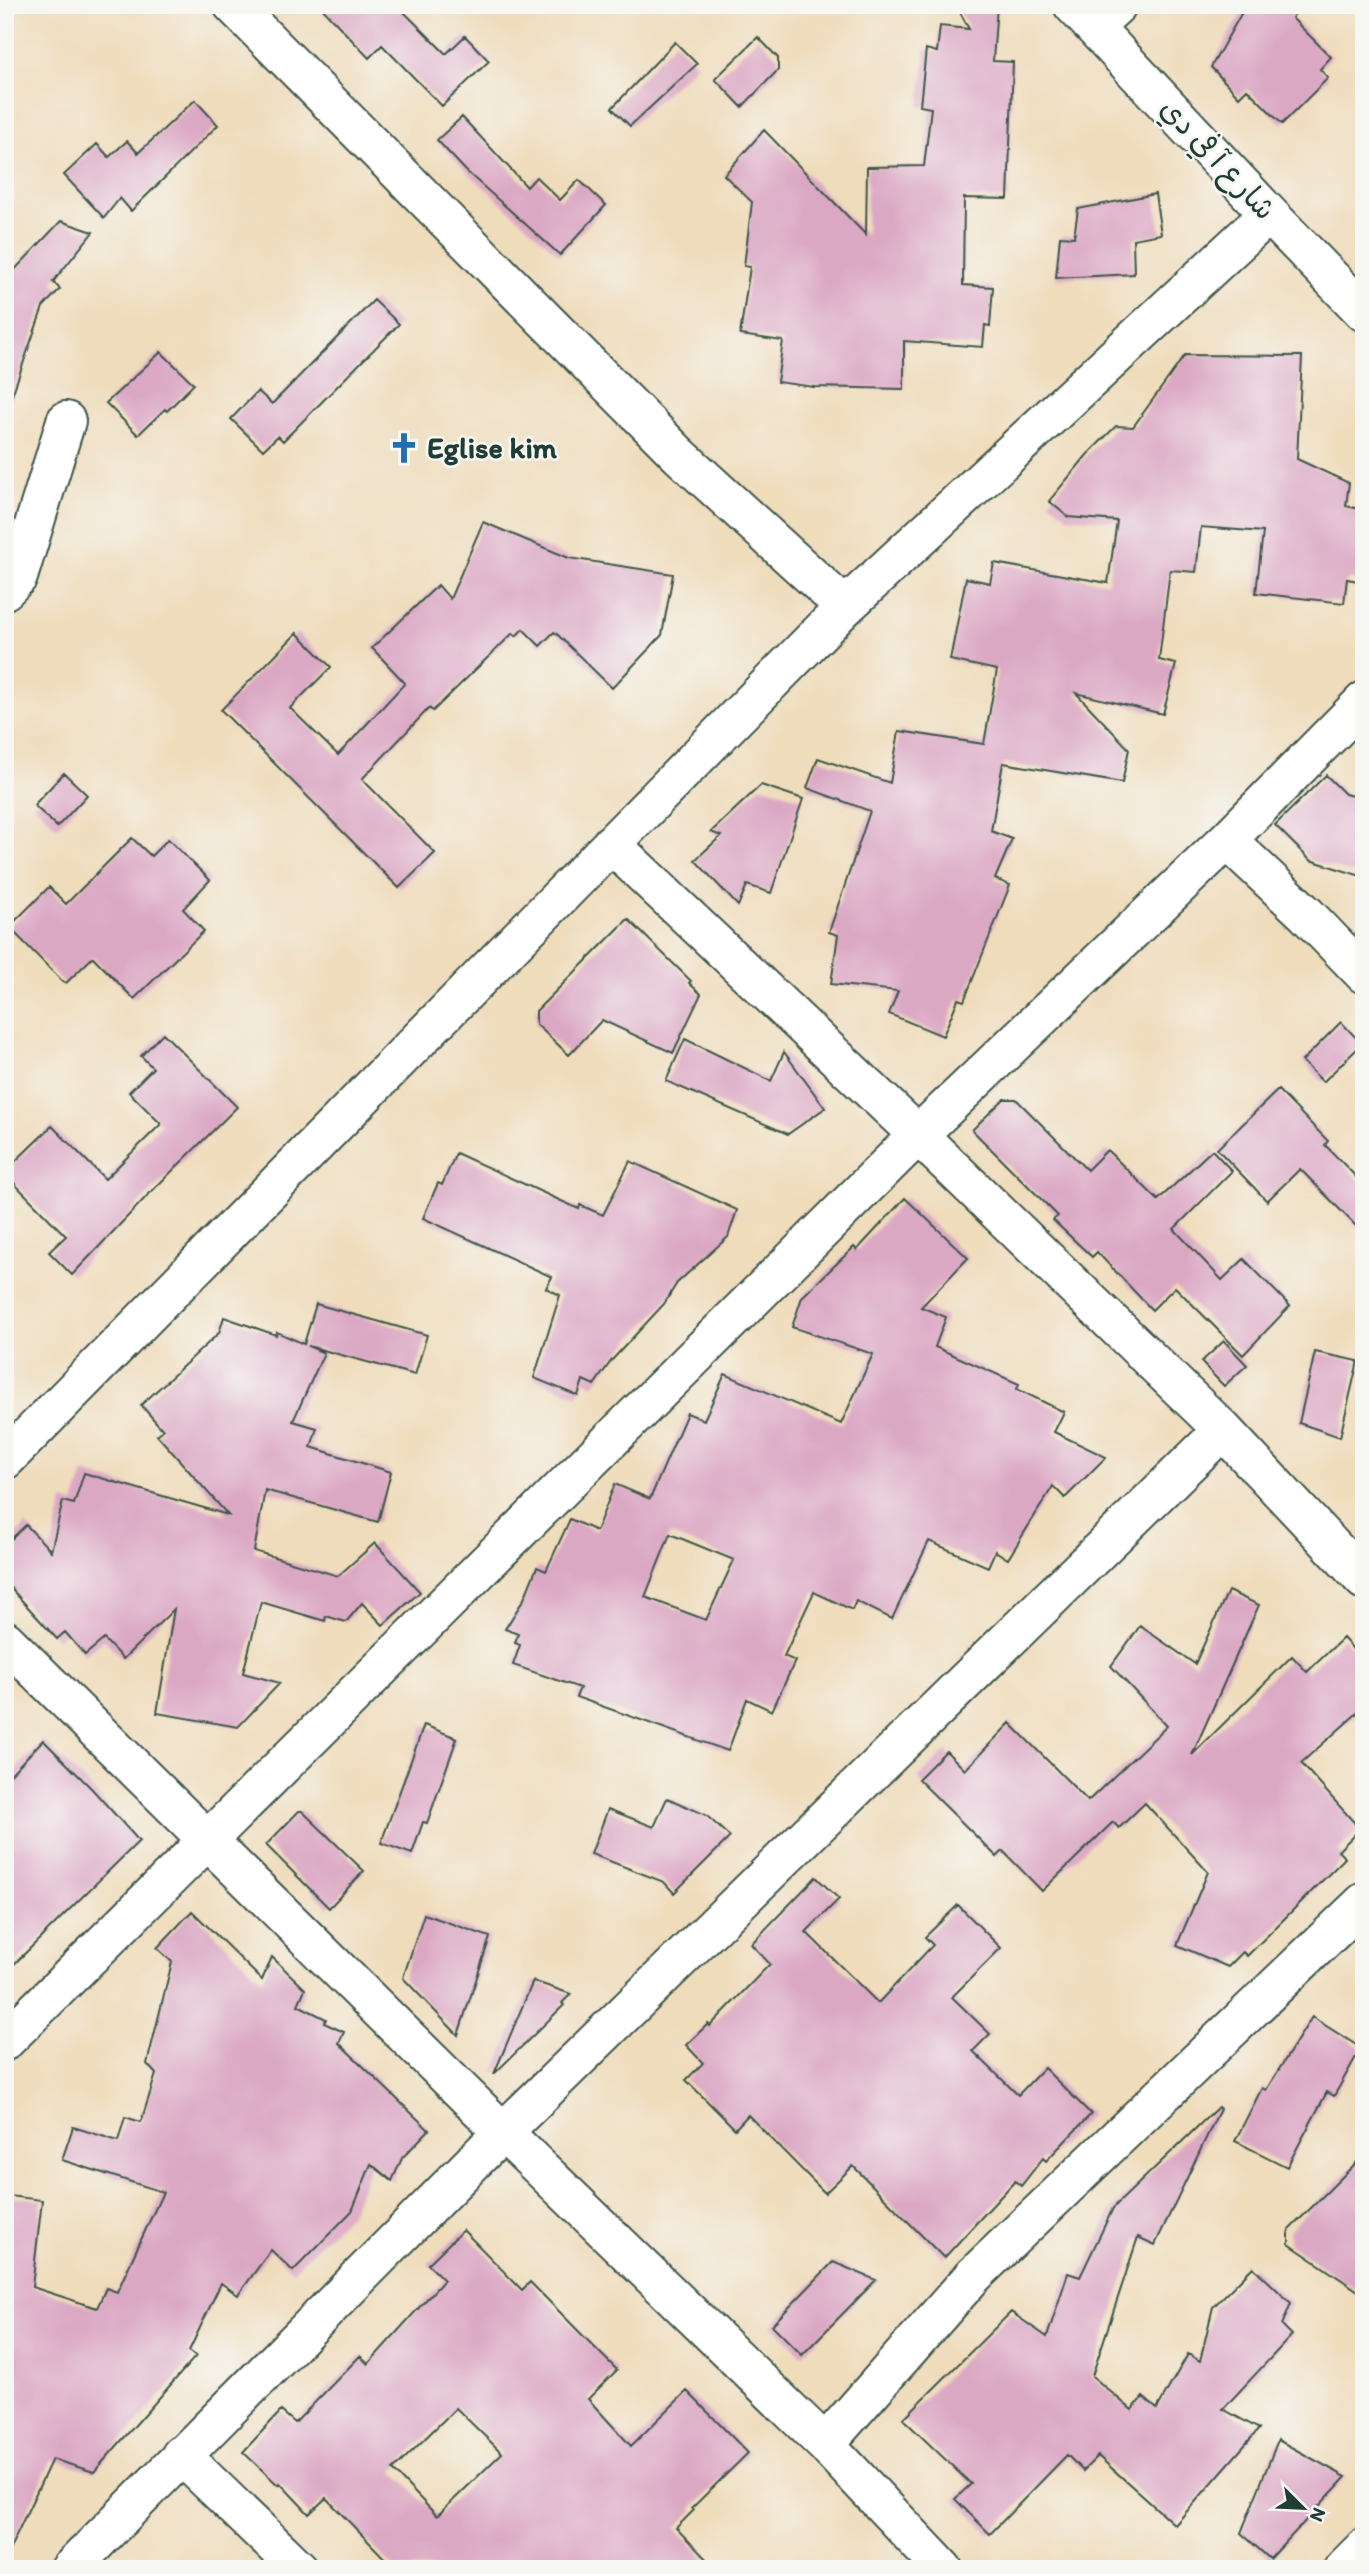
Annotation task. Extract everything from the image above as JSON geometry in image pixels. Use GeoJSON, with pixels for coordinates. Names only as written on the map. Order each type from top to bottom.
{"type":"FeatureCollection","features":[{"type":"Feature","properties":{"kind":"street"},"geometry":{"type":"LineString","coordinates":[[233,5],[679,455],[845,607]]}},
{"type":"Feature","properties":{"kind":"street","name":"شارع آ في دي"},"geometry":{"type":"LineString","coordinates":[[1094,12],[1269,214],[1364,312]]}},
{"type":"Feature","properties":{"kind":"street"},"geometry":{"type":"LineString","coordinates":[[5,1460],[845,607],[1269,214]]}},
{"type":"Feature","properties":{"kind":"street"},"geometry":{"type":"LineString","coordinates":[[5,590],[18,577],[66,421]]}},
{"type":"Feature","properties":{"kind":"street"},"geometry":{"type":"LineString","coordinates":[[5,2041],[918,1135],[1227,840],[1364,701]]}},
{"type":"Feature","properties":{"kind":"street"},"geometry":{"type":"LineString","coordinates":[[1227,840],[1306,914],[1364,974]]}},
{"type":"Feature","properties":{"kind":"street"},"geometry":{"type":"LineString","coordinates":[[611,844],[918,1135],[1223,1430],[1364,1580]]}},
{"type":"Feature","properties":{"kind":"street"},"geometry":{"type":"LineString","coordinates":[[70,2569],[503,2132],[1223,1430]]}},
{"type":"Feature","properties":{"kind":"street"},"geometry":{"type":"LineString","coordinates":[[5,1640],[503,2132],[825,2444],[943,2569]]}},
{"type":"Feature","properties":{"kind":"street"},"geometry":{"type":"LineString","coordinates":[[825,2444],[973,2276],[1364,1902]]}},
{"type":"Feature","properties":{"kind":"street"},"geometry":{"type":"LineString","coordinates":[[181,2455],[299,2569]]}},
{"type":"Feature","properties":{"kind":"street"},"geometry":{"type":"LineString","coordinates":[[1343,2569],[1364,2547]]}},
{"type":"Feature","properties":{"kind":"building"},"geometry":{"type":"Polygon","coordinates":[[[319,5],[397,5],[446,54],[465,36],[489,61],[442,106],[382,45],[369,58],[319,5]]]}},
{"type":"Feature","properties":{"kind":"building"},"geometry":{"type":"Polygon","coordinates":[[[956,5],[997,5],[993,61],[1013,62],[1008,199],[964,198],[963,285],[993,287],[990,326],[985,325],[983,347],[904,341],[904,389],[814,387],[777,382],[783,341],[740,335],[750,267],[744,266],[752,202],[724,175],[764,130],[866,235],[867,167],[924,166],[931,108],[920,106],[926,49],[937,52],[940,26],[969,29],[956,5]]]}},
{"type":"Feature","properties":{"kind":"building"},"geometry":{"type":"Polygon","coordinates":[[[1246,5],[1300,5],[1292,18],[1331,57],[1320,69],[1328,78],[1282,124],[1247,89],[1239,97],[1211,67],[1246,5]]]}},
{"type":"Feature","properties":{"kind":"building"},"geometry":{"type":"Polygon","coordinates":[[[758,37],[778,58],[778,70],[742,107],[715,79],[758,37]]]}},
{"type":"Feature","properties":{"kind":"building"},"geometry":{"type":"Polygon","coordinates":[[[675,42],[697,64],[630,126],[612,108],[675,42]]]}},
{"type":"Feature","properties":{"kind":"building"},"geometry":{"type":"Polygon","coordinates":[[[195,100],[218,125],[131,211],[120,198],[104,218],[64,175],[97,144],[109,157],[127,141],[138,153],[195,100]]]}},
{"type":"Feature","properties":{"kind":"building"},"geometry":{"type":"Polygon","coordinates":[[[462,117],[527,187],[536,177],[560,200],[579,180],[606,205],[560,255],[466,171],[437,140],[462,117]]]}},
{"type":"Feature","properties":{"kind":"building"},"geometry":{"type":"Polygon","coordinates":[[[1155,194],[1161,234],[1133,239],[1134,274],[1056,278],[1060,236],[1074,237],[1078,209],[1155,194]]]}},
{"type":"Feature","properties":{"kind":"building"},"geometry":{"type":"Polygon","coordinates":[[[61,221],[93,232],[53,282],[60,289],[43,307],[10,401],[5,401],[5,280],[61,221]]]}},
{"type":"Feature","properties":{"kind":"building"},"geometry":{"type":"Polygon","coordinates":[[[374,300],[399,324],[283,441],[278,436],[263,450],[231,419],[258,391],[272,404],[374,300]]]}},
{"type":"Feature","properties":{"kind":"building"},"geometry":{"type":"Polygon","coordinates":[[[161,352],[194,384],[138,435],[106,403],[161,352]]]}},
{"type":"Feature","properties":{"kind":"building"},"geometry":{"type":"Polygon","coordinates":[[[1185,355],[1302,356],[1297,459],[1349,483],[1346,506],[1364,510],[1364,582],[1347,579],[1344,603],[1256,593],[1263,532],[1201,527],[1196,572],[1170,570],[1159,660],[1176,664],[1163,714],[1076,693],[1129,749],[1122,783],[1003,763],[991,831],[1012,839],[995,879],[1010,885],[964,1001],[958,999],[943,1036],[889,1014],[898,991],[831,984],[838,935],[829,932],[870,811],[807,788],[818,758],[890,783],[899,731],[984,744],[997,670],[950,660],[966,578],[990,583],[994,563],[1108,583],[1117,521],[1068,517],[1049,501],[1087,455],[1116,426],[1133,427],[1185,355]]]}},
{"type":"Feature","properties":{"kind":"building"},"geometry":{"type":"Polygon","coordinates":[[[483,522],[569,558],[673,574],[662,635],[612,688],[554,632],[540,646],[523,629],[516,636],[513,633],[433,711],[429,708],[362,779],[435,853],[399,888],[221,710],[297,633],[331,667],[290,708],[338,755],[405,683],[372,648],[438,585],[450,599],[483,522]]]}},
{"type":"Feature","properties":{"kind":"building"},"geometry":{"type":"Polygon","coordinates":[[[64,773],[87,795],[57,827],[34,805],[64,773]]]}},
{"type":"Feature","properties":{"kind":"building"},"geometry":{"type":"Polygon","coordinates":[[[1326,775],[1345,794],[1364,799],[1364,877],[1310,860],[1275,825],[1326,775]]]}},
{"type":"Feature","properties":{"kind":"building"},"geometry":{"type":"Polygon","coordinates":[[[761,785],[803,799],[771,893],[747,885],[738,906],[695,860],[721,836],[711,832],[761,785]]]}},
{"type":"Feature","properties":{"kind":"building"},"geometry":{"type":"Polygon","coordinates":[[[132,838],[151,856],[168,839],[210,880],[183,909],[204,931],[134,999],[93,957],[66,983],[63,982],[9,927],[49,887],[66,904],[132,838]]]}},
{"type":"Feature","properties":{"kind":"building"},"geometry":{"type":"Polygon","coordinates":[[[628,919],[701,994],[673,1053],[602,1020],[569,1055],[536,1024],[536,1011],[628,919]]]}},
{"type":"Feature","properties":{"kind":"building"},"geometry":{"type":"Polygon","coordinates":[[[1341,1022],[1362,1044],[1323,1082],[1302,1061],[1341,1022]]]}},
{"type":"Feature","properties":{"kind":"building"},"geometry":{"type":"Polygon","coordinates":[[[163,1033],[237,1107],[72,1275],[49,1252],[66,1236],[5,1171],[52,1126],[105,1179],[161,1124],[129,1092],[153,1068],[141,1056],[163,1033]]]}},
{"type":"Feature","properties":{"kind":"building"},"geometry":{"type":"Polygon","coordinates":[[[685,1039],[771,1081],[784,1052],[825,1108],[788,1134],[666,1081],[685,1039]]]}},
{"type":"Feature","properties":{"kind":"building"},"geometry":{"type":"Polygon","coordinates":[[[1278,1090],[1328,1141],[1325,1145],[1364,1185],[1364,1234],[1300,1169],[1267,1201],[1217,1149],[1278,1090]]]}},
{"type":"Feature","properties":{"kind":"building"},"geometry":{"type":"Polygon","coordinates":[[[1004,1099],[1016,1099],[1087,1170],[1107,1150],[1158,1200],[1212,1150],[1232,1171],[1174,1229],[1222,1280],[1244,1259],[1290,1306],[1243,1355],[1175,1287],[1152,1310],[1097,1252],[1092,1257],[1053,1220],[1058,1216],[972,1130],[1004,1099]]]}},
{"type":"Feature","properties":{"kind":"building"},"geometry":{"type":"Polygon","coordinates":[[[456,1153],[579,1209],[580,1205],[603,1215],[630,1161],[737,1210],[728,1237],[677,1283],[664,1304],[612,1360],[594,1385],[583,1380],[578,1396],[534,1378],[560,1295],[546,1288],[552,1277],[423,1218],[438,1183],[442,1185],[456,1153]]]}},
{"type":"Feature","properties":{"kind":"building"},"geometry":{"type":"Polygon","coordinates":[[[905,1198],[968,1258],[921,1307],[946,1317],[935,1347],[1019,1384],[1017,1389],[1064,1412],[1054,1432],[1106,1457],[1065,1498],[1053,1486],[1008,1559],[995,1551],[988,1567],[929,1541],[892,1619],[856,1601],[852,1610],[814,1592],[784,1656],[795,1661],[772,1711],[747,1699],[728,1751],[576,1697],[580,1688],[513,1665],[520,1645],[515,1643],[518,1634],[505,1629],[524,1599],[537,1567],[546,1571],[570,1519],[596,1531],[615,1484],[650,1499],[687,1413],[704,1420],[725,1374],[841,1424],[873,1354],[792,1327],[802,1297],[854,1247],[857,1250],[905,1198]],[[670,1534],[645,1597],[706,1620],[734,1560],[670,1534]]]}},
{"type":"Feature","properties":{"kind":"building"},"geometry":{"type":"Polygon","coordinates":[[[316,1304],[427,1335],[415,1375],[308,1346],[324,1353],[293,1421],[317,1428],[311,1447],[391,1472],[378,1522],[265,1490],[254,1551],[338,1576],[375,1543],[420,1592],[383,1625],[362,1603],[346,1622],[326,1616],[325,1621],[261,1602],[243,1673],[280,1683],[238,1727],[157,1713],[174,1609],[123,1659],[104,1639],[85,1655],[65,1632],[57,1639],[5,1582],[5,1545],[26,1525],[51,1551],[63,1501],[74,1504],[84,1473],[228,1515],[157,1435],[163,1430],[141,1405],[219,1333],[224,1317],[276,1335],[277,1332],[304,1344],[316,1304]]]}},
{"type":"Feature","properties":{"kind":"building"},"geometry":{"type":"Polygon","coordinates":[[[1224,1341],[1247,1365],[1224,1386],[1201,1362],[1224,1341]]]}},
{"type":"Feature","properties":{"kind":"building"},"geometry":{"type":"Polygon","coordinates":[[[1315,1352],[1358,1361],[1340,1437],[1299,1423],[1315,1352]]]}},
{"type":"Feature","properties":{"kind":"building"},"geometry":{"type":"Polygon","coordinates":[[[1228,1591],[1259,1605],[1192,1755],[1292,1656],[1307,1672],[1343,1638],[1364,1661],[1364,1707],[1301,1763],[1360,1829],[1338,1851],[1345,1858],[1247,1956],[1243,1952],[1228,1967],[1177,1945],[1208,1872],[1145,1803],[1119,1828],[1113,1822],[1042,1891],[1003,1851],[997,1857],[918,1779],[946,1751],[965,1770],[1010,1723],[1088,1801],[1167,1726],[1111,1666],[1140,1626],[1195,1664],[1228,1591]]]}},
{"type":"Feature","properties":{"kind":"building"},"geometry":{"type":"Polygon","coordinates":[[[424,1725],[457,1738],[427,1823],[423,1822],[412,1854],[381,1843],[424,1725]]]}},
{"type":"Feature","properties":{"kind":"building"},"geometry":{"type":"Polygon","coordinates":[[[43,1740],[139,1841],[5,1973],[5,1780],[43,1740]]]}},
{"type":"Feature","properties":{"kind":"building"},"geometry":{"type":"Polygon","coordinates":[[[667,1798],[706,1815],[730,1837],[674,1893],[664,1882],[591,1854],[608,1809],[654,1827],[667,1798]]]}},
{"type":"Feature","properties":{"kind":"building"},"geometry":{"type":"Polygon","coordinates":[[[299,1811],[364,1871],[329,1908],[266,1845],[299,1811]]]}},
{"type":"Feature","properties":{"kind":"building"},"geometry":{"type":"Polygon","coordinates":[[[816,1877],[839,1899],[806,1932],[878,2003],[933,1945],[925,1937],[958,1905],[1001,1948],[952,1997],[990,2034],[973,2051],[1018,2095],[1044,2068],[1091,2114],[1046,2161],[1043,2158],[1021,2186],[1015,2181],[944,2258],[853,2166],[825,2193],[748,2115],[735,2129],[686,2080],[703,2063],[686,2045],[708,2024],[710,2026],[770,1964],[751,1944],[816,1877]]]}},
{"type":"Feature","properties":{"kind":"building"},"geometry":{"type":"Polygon","coordinates":[[[192,1911],[262,1980],[272,1957],[305,1989],[298,2005],[326,2019],[324,2023],[344,2032],[339,2043],[429,2130],[402,2158],[392,2181],[371,2164],[352,2211],[293,2271],[271,2250],[238,2295],[221,2283],[189,2351],[196,2356],[94,2472],[52,2459],[5,2559],[5,2209],[9,2210],[10,2196],[42,2200],[32,2287],[97,2308],[106,2288],[117,2292],[163,2192],[62,2160],[73,2127],[118,2141],[125,2117],[141,2122],[156,2074],[147,2064],[172,1962],[157,1948],[192,1911]]]}},
{"type":"Feature","properties":{"kind":"building"},"geometry":{"type":"Polygon","coordinates":[[[424,1914],[490,1937],[458,2035],[403,1978],[424,1914]]]}},
{"type":"Feature","properties":{"kind":"building"},"geometry":{"type":"Polygon","coordinates":[[[533,1981],[571,1994],[562,2003],[564,2005],[494,2074],[533,1981]]]}},
{"type":"Feature","properties":{"kind":"building"},"geometry":{"type":"Polygon","coordinates":[[[1312,2017],[1361,2048],[1334,2096],[1327,2092],[1287,2167],[1235,2141],[1262,2088],[1266,2090],[1312,2017]]]}},
{"type":"Feature","properties":{"kind":"building"},"geometry":{"type":"Polygon","coordinates":[[[1218,2107],[1220,2109],[1155,2245],[1138,2237],[1092,2376],[1132,2410],[1143,2397],[1157,2409],[1188,2354],[1200,2361],[1213,2307],[1253,2267],[1291,2303],[1282,2325],[1292,2335],[1223,2409],[1259,2429],[1175,2525],[1098,2456],[1083,2471],[1067,2455],[990,2534],[955,2499],[971,2484],[903,2419],[1011,2312],[1047,2337],[1068,2273],[1080,2277],[1113,2208],[1218,2107]]]}},
{"type":"Feature","properties":{"kind":"building"},"geometry":{"type":"Polygon","coordinates":[[[1364,2155],[1364,2295],[1289,2244],[1289,2230],[1364,2155]]]}},
{"type":"Feature","properties":{"kind":"building"},"geometry":{"type":"Polygon","coordinates":[[[463,2230],[522,2290],[530,2282],[617,2370],[588,2399],[631,2446],[687,2391],[748,2453],[692,2508],[694,2510],[676,2528],[716,2569],[395,2569],[326,2498],[309,2514],[280,2483],[278,2485],[243,2452],[281,2411],[295,2423],[360,2356],[368,2364],[444,2280],[428,2264],[463,2230]],[[456,2408],[393,2470],[437,2516],[502,2453],[456,2408]]]}},
{"type":"Feature","properties":{"kind":"building"},"geometry":{"type":"Polygon","coordinates":[[[833,2262],[876,2280],[802,2355],[772,2325],[833,2262]]]}},
{"type":"Feature","properties":{"kind":"building"},"geometry":{"type":"Polygon","coordinates":[[[1278,2440],[1346,2477],[1270,2559],[1241,2533],[1278,2440]]]}},
{"type":"Feature","properties":{"kind":"place","name":"Eglise kim"},"geometry":{"type":"Point","coordinates":[404,448]}}]}
